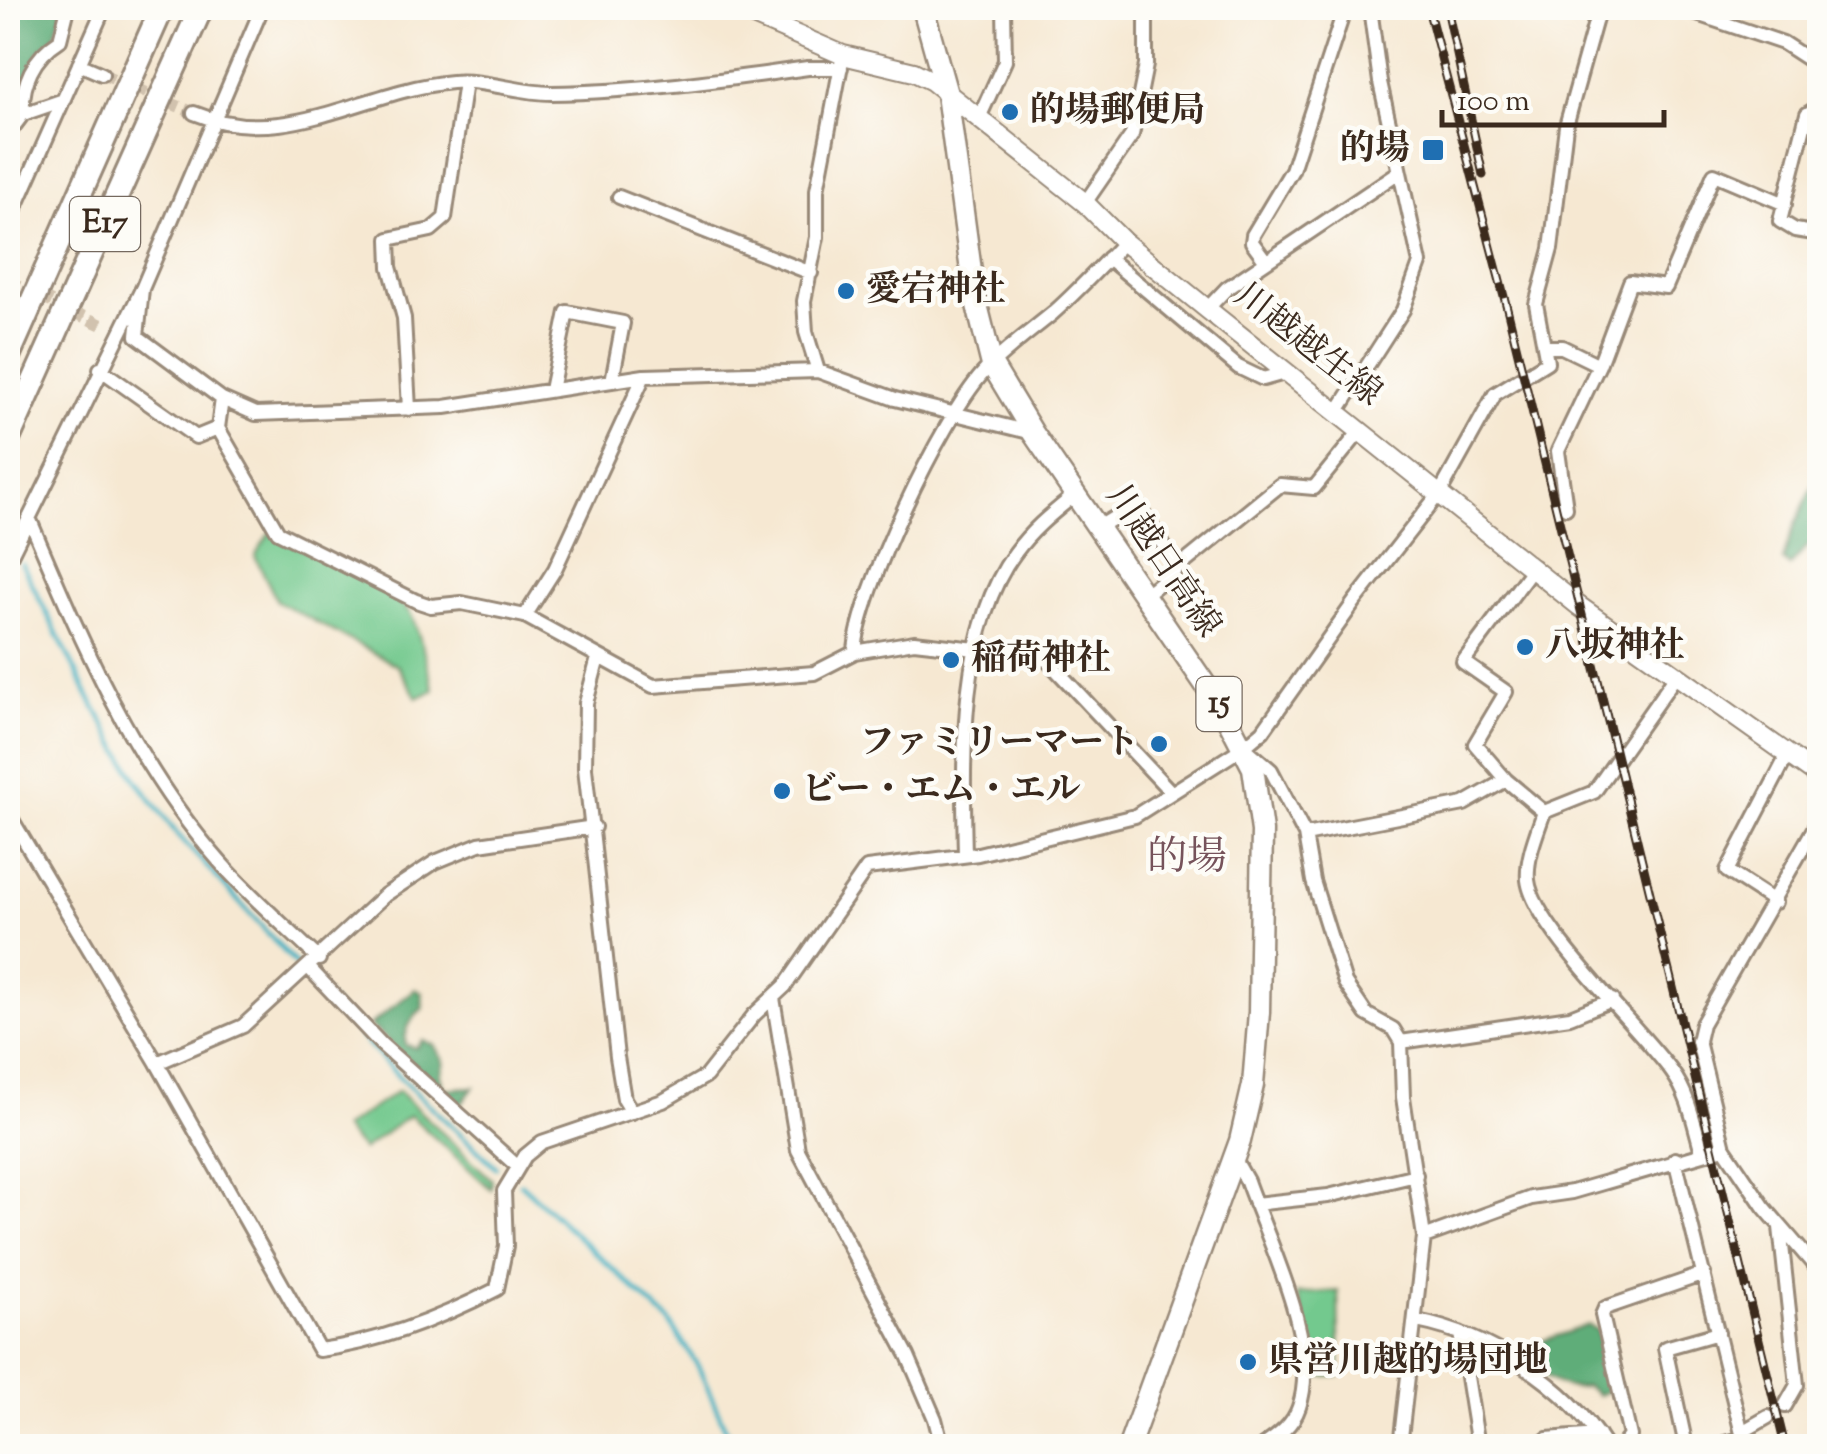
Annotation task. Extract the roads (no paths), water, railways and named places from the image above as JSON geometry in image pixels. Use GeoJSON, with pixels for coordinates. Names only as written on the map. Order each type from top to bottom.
{"type":"FeatureCollection","features":[{"type":"Feature","properties":{"kind":"highway","name":"E17"},"geometry":{"type":"LineString","coordinates":[[8,356],[162,8]]}},
{"type":"Feature","properties":{"kind":"highway","name":"E17"},"geometry":{"type":"LineString","coordinates":[[8,439],[200,8]]}},
{"type":"Feature","properties":{"kind":"main road","name":"川越越生線"},"geometry":{"type":"LineString","coordinates":[[735,8],[842,62],[914,72],[947,94],[1084,203],[1124,242],[1207,309],[1534,567],[1675,677],[1820,777]]}},
{"type":"Feature","properties":{"kind":"main road","name":"川越日高線"},"geometry":{"type":"LineString","coordinates":[[923,8],[947,94],[974,293],[992,365],[1033,433],[1146,594],[1244,747],[1261,812],[1262,936],[1253,1086],[1234,1158],[1129,1446]]}},
{"type":"Feature","properties":{"kind":"street"},"geometry":{"type":"LineString","coordinates":[[8,134],[23,114],[26,82],[43,52],[60,40],[68,8]]}},
{"type":"Feature","properties":{"kind":"street"},"geometry":{"type":"LineString","coordinates":[[8,225],[104,8]]}},
{"type":"Feature","properties":{"kind":"street"},"geometry":{"type":"LineString","coordinates":[[8,562],[100,369],[113,329],[142,289],[262,8]]}},
{"type":"Feature","properties":{"kind":"street"},"geometry":{"type":"LineString","coordinates":[[979,118],[1005,61],[1004,8]]}},
{"type":"Feature","properties":{"kind":"street"},"geometry":{"type":"LineString","coordinates":[[1084,203],[1132,135],[1146,65],[1146,8]]}},
{"type":"Feature","properties":{"kind":"street"},"geometry":{"type":"LineString","coordinates":[[1266,261],[1252,242],[1253,235],[1292,170],[1345,8]]}},
{"type":"Feature","properties":{"kind":"street"},"geometry":{"type":"LineString","coordinates":[[1338,411],[1403,310],[1420,263],[1373,44],[1370,8]]}},
{"type":"Feature","properties":{"kind":"street"},"geometry":{"type":"LineString","coordinates":[[8,813],[157,1063],[319,1350],[412,1328],[497,1289],[506,1246],[504,1191],[517,1166],[542,1142],[663,1102],[706,1076],[754,1016],[774,998],[866,868],[965,855],[1135,816],[1263,731],[1354,601],[1440,491],[1494,394],[1547,362],[1548,348],[1536,304],[1551,249],[1566,126],[1599,8]]}},
{"type":"Feature","properties":{"kind":"street"},"geometry":{"type":"LineString","coordinates":[[1680,8],[1783,43],[1820,67]]}},
{"type":"Feature","properties":{"kind":"street"},"geometry":{"type":"LineString","coordinates":[[194,114],[214,122],[288,125],[424,88],[464,82],[546,93],[590,92],[842,62],[817,190],[804,317],[818,372]]}},
{"type":"Feature","properties":{"kind":"street"},"geometry":{"type":"LineString","coordinates":[[79,64],[102,74]]}},
{"type":"Feature","properties":{"kind":"street"},"geometry":{"type":"LineString","coordinates":[[409,409],[404,318],[387,248],[395,236],[431,230],[445,218],[464,82]]}},
{"type":"Feature","properties":{"kind":"street"},"geometry":{"type":"LineString","coordinates":[[23,114],[62,100]]}},
{"type":"Feature","properties":{"kind":"street"},"geometry":{"type":"LineString","coordinates":[[1820,106],[1808,114],[1780,220],[1794,230],[1820,234]]}},
{"type":"Feature","properties":{"kind":"street"},"geometry":{"type":"LineString","coordinates":[[1207,309],[1227,288],[1399,172]]}},
{"type":"Feature","properties":{"kind":"street"},"geometry":{"type":"LineString","coordinates":[[1566,508],[1558,451],[1599,365],[1630,282],[1666,287],[1714,174],[1785,204]]}},
{"type":"Feature","properties":{"kind":"street"},"geometry":{"type":"LineString","coordinates":[[619,197],[811,273]]}},
{"type":"Feature","properties":{"kind":"street"},"geometry":{"type":"LineString","coordinates":[[855,652],[866,606],[908,499],[954,414],[992,365],[1124,242]]}},
{"type":"Feature","properties":{"kind":"street"},"geometry":{"type":"LineString","coordinates":[[1108,258],[1238,367],[1263,379],[1288,372]]}},
{"type":"Feature","properties":{"kind":"street"},"geometry":{"type":"LineString","coordinates":[[142,289],[138,336],[222,399],[249,412],[282,416],[409,409],[644,376],[818,372],[849,385],[1033,433]]}},
{"type":"Feature","properties":{"kind":"street"},"geometry":{"type":"LineString","coordinates":[[552,390],[567,312],[623,323],[612,381]]}},
{"type":"Feature","properties":{"kind":"street"},"geometry":{"type":"LineString","coordinates":[[1548,348],[1562,347],[1599,365]]}},
{"type":"Feature","properties":{"kind":"street"},"geometry":{"type":"LineString","coordinates":[[100,369],[196,437],[218,428]]}},
{"type":"Feature","properties":{"kind":"street"},"geometry":{"type":"LineString","coordinates":[[525,616],[555,568],[644,376]]}},
{"type":"Feature","properties":{"kind":"street"},"geometry":{"type":"LineString","coordinates":[[222,399],[218,428],[278,532],[416,601],[432,606],[462,604],[525,616],[637,680],[669,687],[814,673],[855,652],[924,641],[1047,660],[1170,791]]}},
{"type":"Feature","properties":{"kind":"street"},"geometry":{"type":"LineString","coordinates":[[1146,594],[1280,486],[1314,488],[1361,430]]}},
{"type":"Feature","properties":{"kind":"street"},"geometry":{"type":"LineString","coordinates":[[965,855],[965,748],[977,647],[994,590],[1014,554],[1041,522],[1076,494]]}},
{"type":"Feature","properties":{"kind":"street"},"geometry":{"type":"LineString","coordinates":[[1100,527],[1137,504],[1178,568]]}},
{"type":"Feature","properties":{"kind":"street"},"geometry":{"type":"LineString","coordinates":[[30,520],[118,715],[171,800],[220,862],[314,963],[381,1044],[517,1166]]}},
{"type":"Feature","properties":{"kind":"street"},"geometry":{"type":"LineString","coordinates":[[1534,567],[1463,659],[1505,689],[1475,738],[1483,757],[1544,812]]}},
{"type":"Feature","properties":{"kind":"street"},"geometry":{"type":"LineString","coordinates":[[598,658],[584,726],[616,1057],[624,1099],[632,1112]]}},
{"type":"Feature","properties":{"kind":"street"},"geometry":{"type":"LineString","coordinates":[[1544,812],[1594,792],[1675,677]]}},
{"type":"Feature","properties":{"kind":"street"},"geometry":{"type":"LineString","coordinates":[[1244,747],[1271,770],[1305,836],[1313,881],[1345,983],[1366,1014],[1393,1030],[1401,1042],[1402,1097],[1424,1237],[1400,1446]]}},
{"type":"Feature","properties":{"kind":"street"},"geometry":{"type":"LineString","coordinates":[[1775,902],[1727,871],[1788,754]]}},
{"type":"Feature","properties":{"kind":"street"},"geometry":{"type":"LineString","coordinates":[[1305,836],[1464,804],[1506,780]]}},
{"type":"Feature","properties":{"kind":"street"},"geometry":{"type":"LineString","coordinates":[[1544,812],[1531,853],[1528,882],[1559,938],[1682,1088],[1702,1152]]}},
{"type":"Feature","properties":{"kind":"street"},"geometry":{"type":"LineString","coordinates":[[1820,818],[1712,1006],[1698,1041],[1724,1148],[1780,1227],[1820,1272]]}},
{"type":"Feature","properties":{"kind":"street"},"geometry":{"type":"LineString","coordinates":[[157,1063],[243,1026],[385,895],[435,862],[478,844],[594,826]]}},
{"type":"Feature","properties":{"kind":"street"},"geometry":{"type":"LineString","coordinates":[[774,998],[798,1150],[908,1356],[942,1446]]}},
{"type":"Feature","properties":{"kind":"street"},"geometry":{"type":"LineString","coordinates":[[1401,1042],[1570,1017],[1612,1000]]}},
{"type":"Feature","properties":{"kind":"street"},"geometry":{"type":"LineString","coordinates":[[1424,1237],[1531,1198],[1572,1192],[1724,1148]]}},
{"type":"Feature","properties":{"kind":"street"},"geometry":{"type":"LineString","coordinates":[[1234,1158],[1293,1310],[1304,1368],[1300,1404],[1294,1418],[1263,1446]]}},
{"type":"Feature","properties":{"kind":"street"},"geometry":{"type":"LineString","coordinates":[[1676,1159],[1744,1439]]}},
{"type":"Feature","properties":{"kind":"street"},"geometry":{"type":"LineString","coordinates":[[1255,1204],[1342,1193],[1416,1175]]}},
{"type":"Feature","properties":{"kind":"street"},"geometry":{"type":"LineString","coordinates":[[1780,1227],[1797,1386],[1785,1406]]}},
{"type":"Feature","properties":{"kind":"street"},"geometry":{"type":"LineString","coordinates":[[1622,1446],[1630,1436],[1602,1315],[1605,1308],[1704,1274]]}},
{"type":"Feature","properties":{"kind":"street"},"geometry":{"type":"LineString","coordinates":[[1417,1321],[1460,1333],[1560,1391],[1601,1441]]}},
{"type":"Feature","properties":{"kind":"street"},"geometry":{"type":"LineString","coordinates":[[1460,1333],[1478,1446]]}},
{"type":"Feature","properties":{"kind":"street"},"geometry":{"type":"LineString","coordinates":[[1686,1446],[1666,1348],[1718,1333]]}},
{"type":"Feature","properties":{"kind":"street"},"geometry":{"type":"LineString","coordinates":[[1715,1446],[1744,1439],[1768,1417]]}},
{"type":"Feature","properties":{"kind":"street"},"geometry":{"type":"LineString","coordinates":[[1548,1446],[1548,1439],[1601,1441]]}},
{"type":"Feature","properties":{"kind":"waterway"},"geometry":{"type":"LineString","coordinates":[[22,564],[90,699],[136,779],[177,834],[398,1076],[496,1167]]}},
{"type":"Feature","properties":{"kind":"waterway"},"geometry":{"type":"LineString","coordinates":[[521,1184],[669,1321],[698,1366],[733,1446]]}},
{"type":"Feature","properties":{"kind":"tunnel"},"geometry":{"type":"LineString","coordinates":[[102,74],[194,113]]}},
{"type":"Feature","properties":{"kind":"tunnel"},"geometry":{"type":"LineString","coordinates":[[8,282],[106,327]]}},
{"type":"Feature","properties":{"kind":"railway"},"geometry":{"type":"LineString","coordinates":[[1428,8],[1508,312],[1785,1446]]}},
{"type":"Feature","properties":{"kind":"railway"},"geometry":{"type":"LineString","coordinates":[[1447,8],[1483,175]]}},
{"type":"Feature","properties":{"kind":"place","name":"的場郵便局"},"geometry":{"type":"Point","coordinates":[1010,112]}},
{"type":"Feature","properties":{"kind":"place","name":"的場"},"geometry":{"type":"Point","coordinates":[1433,150]}},
{"type":"Feature","properties":{"kind":"place","name":"愛宕神社"},"geometry":{"type":"Point","coordinates":[846,291]}},
{"type":"Feature","properties":{"kind":"place","name":"八坂神社"},"geometry":{"type":"Point","coordinates":[1525,647]}},
{"type":"Feature","properties":{"kind":"place","name":"稲荷神社"},"geometry":{"type":"Point","coordinates":[951,660]}},
{"type":"Feature","properties":{"kind":"place","name":"ファミリーマート"},"geometry":{"type":"Point","coordinates":[1159,744]}},
{"type":"Feature","properties":{"kind":"place","name":"ビー・エム・エル"},"geometry":{"type":"Point","coordinates":[782,791]}},
{"type":"Feature","properties":{"kind":"place","name":"県営川越的場団地"},"geometry":{"type":"Point","coordinates":[1248,1362]}},
{"type":"Feature","properties":{"kind":"district","name":"的場"},"geometry":{"type":"Point","coordinates":[1187,859]}}]}
